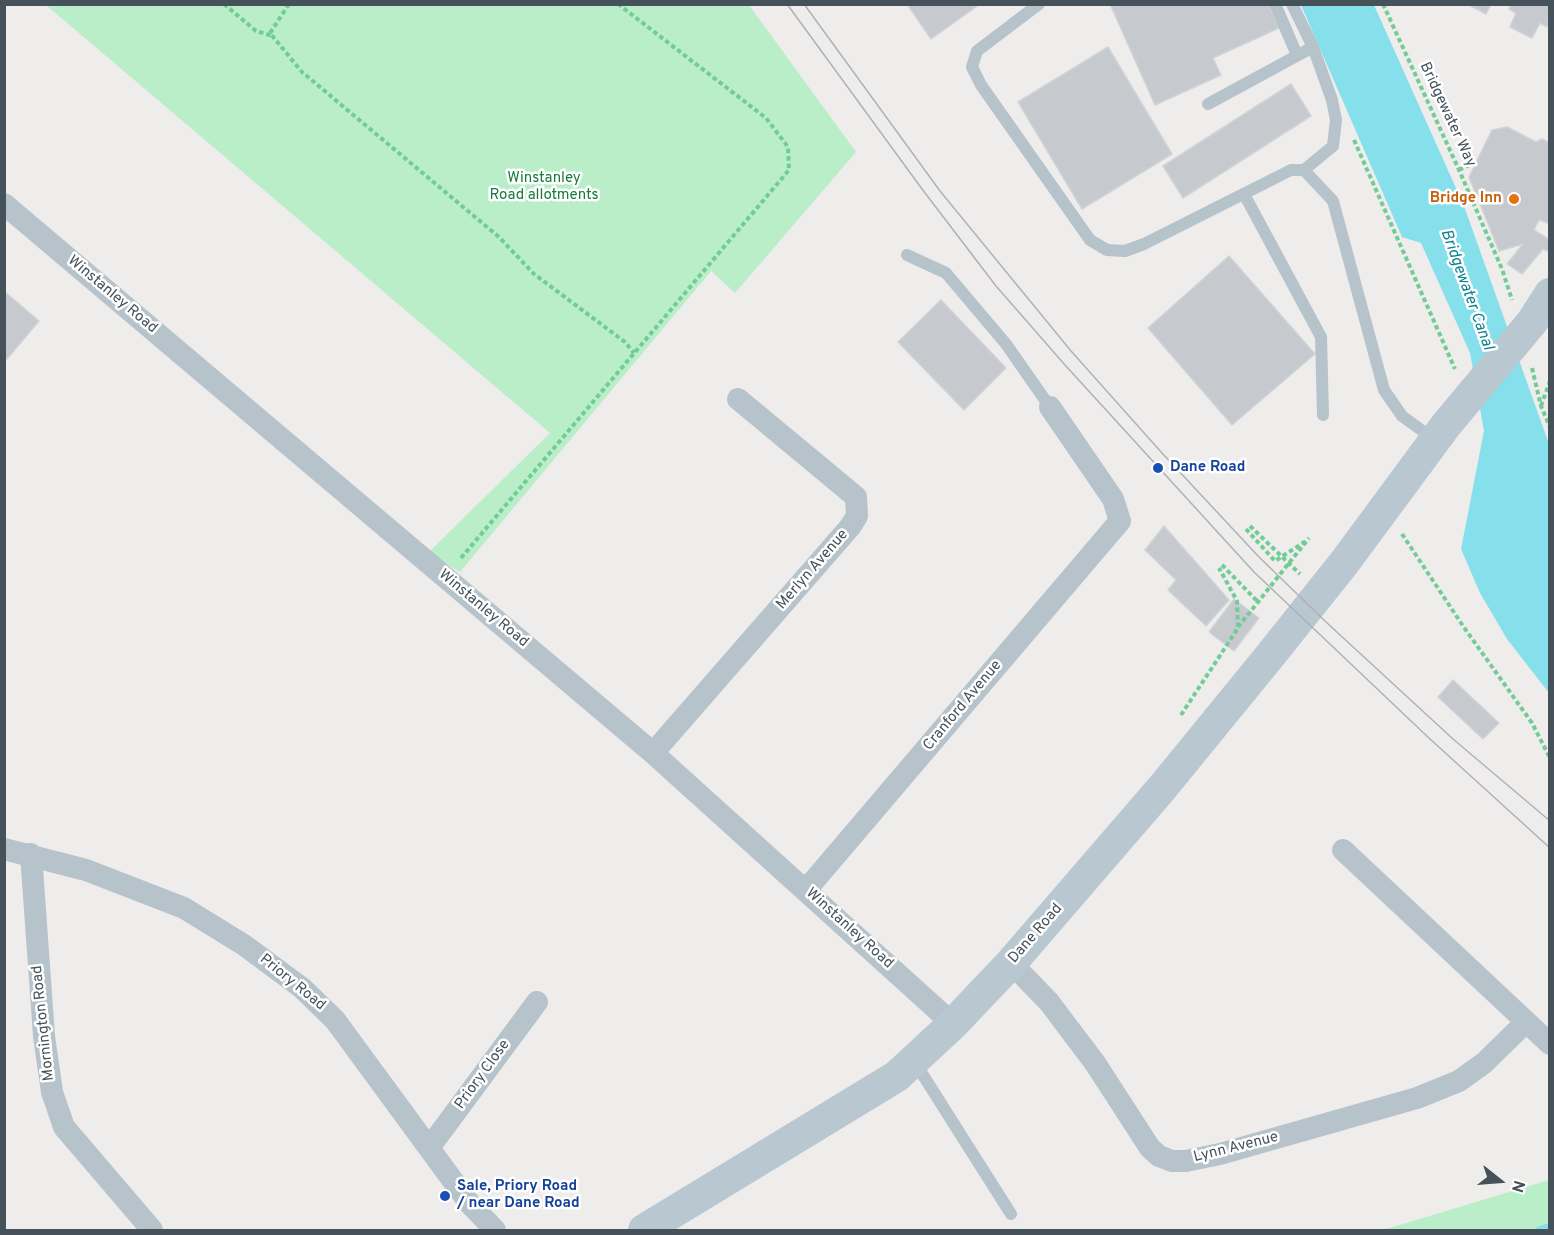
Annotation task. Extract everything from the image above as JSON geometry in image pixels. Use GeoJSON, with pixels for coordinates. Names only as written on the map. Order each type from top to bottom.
{"type":"FeatureCollection","features":[{"type":"Feature","properties":{"kind":"main road","name":"Dane Road"},"geometry":{"type":"LineString","coordinates":[[644,1230],[897,1076],[953,1024],[1011,963],[1162,788],[1344,563],[1435,440],[1532,322],[1550,294]]}},
{"type":"Feature","properties":{"kind":"street","name":"Winstanley Road"},"geometry":{"type":"LineString","coordinates":[[4,204],[653,753],[953,1024]]}},
{"type":"Feature","properties":{"kind":"street","name":"Merlyn Avenue"},"geometry":{"type":"LineString","coordinates":[[653,753],[850,527],[857,516],[856,497],[738,399]]}},
{"type":"Feature","properties":{"kind":"street","name":"Cranford Avenue"},"geometry":{"type":"LineString","coordinates":[[806,890],[1120,522],[1113,499],[1050,407]]}},
{"type":"Feature","properties":{"kind":"street","name":"Priory Road"},"geometry":{"type":"LineString","coordinates":[[4,849],[31,854],[116,881],[184,908],[254,952],[302,988],[335,1020],[470,1204],[495,1230]]}},
{"type":"Feature","properties":{"kind":"street"},"geometry":{"type":"LineString","coordinates":[[1343,850],[1550,1044]]}},
{"type":"Feature","properties":{"kind":"street","name":"Mornington Road"},"geometry":{"type":"LineString","coordinates":[[31,854],[44,1036],[52,1092],[64,1127],[152,1230]]}},
{"type":"Feature","properties":{"kind":"street","name":"Lynn Avenue"},"geometry":{"type":"LineString","coordinates":[[1011,963],[1049,1002],[1071,1030],[1150,1148],[1159,1156],[1172,1161],[1220,1154],[1417,1098],[1459,1081],[1484,1063],[1526,1022]]}},
{"type":"Feature","properties":{"kind":"street","name":"Priory Close"},"geometry":{"type":"LineString","coordinates":[[429,1148],[537,1002]]}},
{"type":"Feature","properties":{"kind":"lane"},"geometry":{"type":"LineString","coordinates":[[1039,4],[977,51],[972,67],[981,85],[1090,240],[1107,250],[1125,251],[1144,244],[1291,170],[1304,170],[1333,146],[1336,120],[1332,100],[1313,48],[1292,4]]}},
{"type":"Feature","properties":{"kind":"lane"},"geometry":{"type":"LineString","coordinates":[[1275,4],[1297,55]]}},
{"type":"Feature","properties":{"kind":"lane"},"geometry":{"type":"LineString","coordinates":[[1208,104],[1313,48]]}},
{"type":"Feature","properties":{"kind":"lane"},"geometry":{"type":"LineString","coordinates":[[1304,170],[1333,201],[1384,390],[1402,416],[1435,440]]}},
{"type":"Feature","properties":{"kind":"lane"},"geometry":{"type":"LineString","coordinates":[[1244,194],[1321,337],[1323,415]]}},
{"type":"Feature","properties":{"kind":"lane"},"geometry":{"type":"LineString","coordinates":[[907,255],[946,273],[1006,344],[1050,407]]}},
{"type":"Feature","properties":{"kind":"lane"},"geometry":{"type":"LineString","coordinates":[[914,1060],[1011,1214]]}},
{"type":"Feature","properties":{"kind":"path"},"geometry":{"type":"LineString","coordinates":[[224,4],[256,31],[273,36]]}},
{"type":"Feature","properties":{"kind":"path"},"geometry":{"type":"LineString","coordinates":[[289,4],[270,33],[302,72],[499,237],[534,274],[626,342],[634,353]]}},
{"type":"Feature","properties":{"kind":"path"},"geometry":{"type":"LineString","coordinates":[[444,577],[789,170],[788,147],[766,118],[618,4]]}},
{"type":"Feature","properties":{"kind":"path","name":"Bridgewater Way"},"geometry":{"type":"LineString","coordinates":[[1383,4],[1502,268]]}},
{"type":"Feature","properties":{"kind":"path"},"geometry":{"type":"LineString","coordinates":[[1350,130],[1455,365],[1455,376]]}},
{"type":"Feature","properties":{"kind":"path"},"geometry":{"type":"LineString","coordinates":[[1459,170],[1471,164]]}},
{"type":"Feature","properties":{"kind":"path"},"geometry":{"type":"LineString","coordinates":[[1532,365],[1541,406],[1550,427]]}},
{"type":"Feature","properties":{"kind":"path"},"geometry":{"type":"LineString","coordinates":[[1541,406],[1550,381]]}},
{"type":"Feature","properties":{"kind":"path"},"geometry":{"type":"LineString","coordinates":[[1385,508],[1463,626],[1532,723],[1550,759]]}},
{"type":"Feature","properties":{"kind":"path"},"geometry":{"type":"LineString","coordinates":[[1225,644],[1309,538],[1275,561],[1248,527],[1268,542],[1280,555]]}},
{"type":"Feature","properties":{"kind":"path"},"geometry":{"type":"LineString","coordinates":[[1238,628],[1238,601],[1220,567],[1258,602]]}},
{"type":"Feature","properties":{"kind":"green space","name":"Winstanley Road allotments"},"geometry":{"type":"Polygon","coordinates":[[[46,5],[749,5],[856,152],[735,293],[711,271],[460,572],[428,553],[550,433],[46,5]]]}},
{"type":"Feature","properties":{"kind":"green space"},"geometry":{"type":"Polygon","coordinates":[[[1549,1180],[1549,1230],[1383,1230],[1549,1180]]]}},
{"type":"Feature","properties":{"kind":"water","name":"Bridgewater Canal"},"geometry":{"type":"Polygon","coordinates":[[[1301,5],[1374,5],[1464,206],[1549,444],[1549,693],[1507,639],[1480,593],[1461,549],[1484,431],[1470,353],[1421,243],[1402,237],[1301,5]]]}},
{"type":"Feature","properties":{"kind":"building"},"geometry":{"type":"Polygon","coordinates":[[[907,4],[980,4],[931,39],[907,4]]]}},
{"type":"Feature","properties":{"kind":"building"},"geometry":{"type":"Polygon","coordinates":[[[1110,4],[1268,4],[1279,28],[1213,58],[1221,75],[1155,105],[1110,4]]]}},
{"type":"Feature","properties":{"kind":"building"},"geometry":{"type":"Polygon","coordinates":[[[1467,4],[1491,4],[1486,14],[1467,4]]]}},
{"type":"Feature","properties":{"kind":"building"},"geometry":{"type":"Polygon","coordinates":[[[1511,4],[1550,4],[1547,27],[1540,23],[1532,38],[1510,27],[1516,13],[1509,9],[1511,4]]]}},
{"type":"Feature","properties":{"kind":"building"},"geometry":{"type":"Polygon","coordinates":[[[1108,47],[1172,154],[1082,209],[1018,102],[1108,47]]]}},
{"type":"Feature","properties":{"kind":"building"},"geometry":{"type":"Polygon","coordinates":[[[1291,84],[1311,116],[1183,198],[1163,166],[1291,84]]]}},
{"type":"Feature","properties":{"kind":"building","name":"Bridge Inn"},"geometry":{"type":"Polygon","coordinates":[[[1507,127],[1536,142],[1542,139],[1550,143],[1550,224],[1539,220],[1534,230],[1550,240],[1550,248],[1547,251],[1543,249],[1522,274],[1507,264],[1523,244],[1499,251],[1469,177],[1492,130],[1507,127]]]}},
{"type":"Feature","properties":{"kind":"building"},"geometry":{"type":"Polygon","coordinates":[[[1229,256],[1315,354],[1232,425],[1148,328],[1229,256]]]}},
{"type":"Feature","properties":{"kind":"building"},"geometry":{"type":"Polygon","coordinates":[[[4,291],[39,321],[7,359],[4,357],[4,291]]]}},
{"type":"Feature","properties":{"kind":"building"},"geometry":{"type":"Polygon","coordinates":[[[941,300],[1006,368],[964,410],[898,342],[941,300]]]}},
{"type":"Feature","properties":{"kind":"building"},"geometry":{"type":"Polygon","coordinates":[[[1164,526],[1229,600],[1206,626],[1168,590],[1176,580],[1145,550],[1164,526]]]}},
{"type":"Feature","properties":{"kind":"building"},"geometry":{"type":"Polygon","coordinates":[[[1234,599],[1259,618],[1234,651],[1209,632],[1234,599]]]}},
{"type":"Feature","properties":{"kind":"building"},"geometry":{"type":"Polygon","coordinates":[[[1453,680],[1499,723],[1483,739],[1438,697],[1453,680]]]}},
{"type":"Feature","properties":{"kind":"waterway"},"geometry":{"type":"LineString","coordinates":[[1540,1230],[1550,1227]]}},
{"type":"Feature","properties":{"kind":"tram line"},"geometry":{"type":"LineString","coordinates":[[787,4],[996,286],[1065,365],[1254,572],[1430,739],[1550,848]]}},
{"type":"Feature","properties":{"kind":"tram line"},"geometry":{"type":"LineString","coordinates":[[804,4],[940,191],[1071,351],[1162,453],[1259,557],[1326,622],[1453,739],[1550,821]]}},
{"type":"Feature","properties":{"kind":"place","name":"Bridge Inn"},"geometry":{"type":"Point","coordinates":[1514,199]}},
{"type":"Feature","properties":{"kind":"place","name":"Dane Road"},"geometry":{"type":"Point","coordinates":[1158,468]}},
{"type":"Feature","properties":{"kind":"place","name":"Sale, Priory Road / near Dane Road"},"geometry":{"type":"Point","coordinates":[445,1196]}}]}
